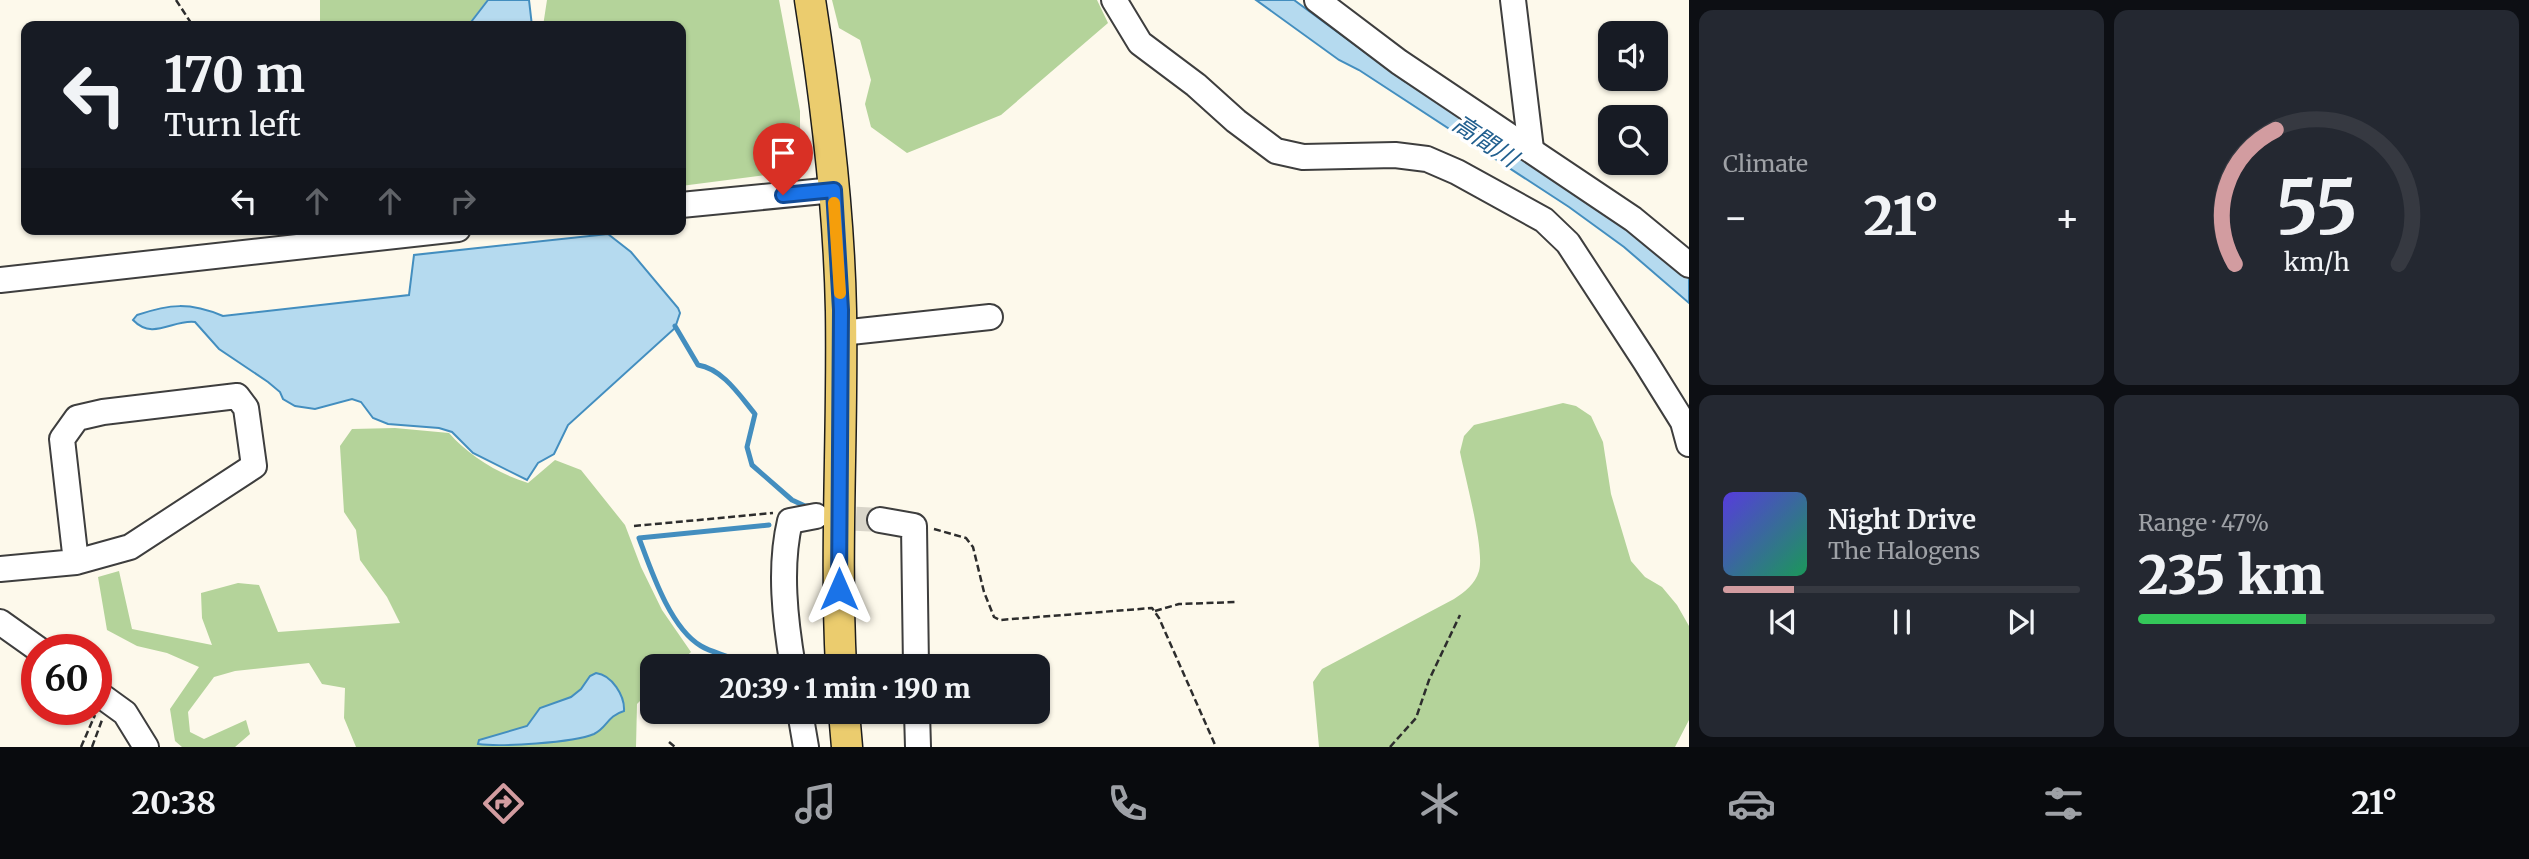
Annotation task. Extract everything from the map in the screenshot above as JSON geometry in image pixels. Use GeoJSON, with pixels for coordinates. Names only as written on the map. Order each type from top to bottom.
{"type":"FeatureCollection","features":[{"type":"Feature","properties":{"kind":"main road"},"geometry":{"type":"LineString","coordinates":[[810,0],[821,68],[834,190],[841,333],[840,654]]}},
{"type":"Feature","properties":{"kind":"main road"},"geometry":{"type":"LineString","coordinates":[[845,724],[847,747]]}},
{"type":"Feature","properties":{"kind":"street"},"geometry":{"type":"LineString","coordinates":[[1114,0],[1140,43],[1276,151],[1303,157],[1395,155],[1427,159],[1457,172],[1544,220],[1567,243],[1645,361],[1683,422],[1689,444]]}},
{"type":"Feature","properties":{"kind":"street"},"geometry":{"type":"LineString","coordinates":[[1317,0],[1399,62],[1633,219],[1689,265]]}},
{"type":"Feature","properties":{"kind":"street"},"geometry":{"type":"LineString","coordinates":[[1513,0],[1531,149]]}},
{"type":"Feature","properties":{"kind":"street"},"geometry":{"type":"LineString","coordinates":[[686,205],[834,190]]}},
{"type":"Feature","properties":{"kind":"street"},"geometry":{"type":"LineString","coordinates":[[0,280],[404,235]]}},
{"type":"Feature","properties":{"kind":"street"},"geometry":{"type":"LineString","coordinates":[[841,333],[990,317]]}},
{"type":"Feature","properties":{"kind":"street"},"geometry":{"type":"LineString","coordinates":[[0,569],[76,562],[130,547],[254,466],[246,408],[237,396],[103,411],[77,418],[62,439],[76,562]]}},
{"type":"Feature","properties":{"kind":"street"},"geometry":{"type":"LineString","coordinates":[[791,654],[786,626],[785,542],[790,521],[816,516]]}},
{"type":"Feature","properties":{"kind":"street"},"geometry":{"type":"LineString","coordinates":[[880,520],[914,526],[916,654]]}},
{"type":"Feature","properties":{"kind":"street"},"geometry":{"type":"LineString","coordinates":[[0,622],[21,637]]}},
{"type":"Feature","properties":{"kind":"street"},"geometry":{"type":"LineString","coordinates":[[112,707],[125,713],[146,747]]}},
{"type":"Feature","properties":{"kind":"street"},"geometry":{"type":"LineString","coordinates":[[802,724],[806,747]]}},
{"type":"Feature","properties":{"kind":"street"},"geometry":{"type":"LineString","coordinates":[[917,724],[918,747]]}},
{"type":"Feature","properties":{"kind":"path"},"geometry":{"type":"LineString","coordinates":[[176,0],[190,21]]}},
{"type":"Feature","properties":{"kind":"path"},"geometry":{"type":"LineString","coordinates":[[634,526],[763,513],[778,513],[790,521]]}},
{"type":"Feature","properties":{"kind":"path"},"geometry":{"type":"LineString","coordinates":[[914,526],[950,532],[966,538],[978,558],[984,592],[994,617],[1000,620],[1146,607],[1154,611],[1216,747]]}},
{"type":"Feature","properties":{"kind":"path"},"geometry":{"type":"LineString","coordinates":[[1154,611],[1179,604],[1238,602]]}},
{"type":"Feature","properties":{"kind":"path"},"geometry":{"type":"LineString","coordinates":[[1390,747],[1416,718],[1429,680],[1460,615]]}},
{"type":"Feature","properties":{"kind":"path"},"geometry":{"type":"LineString","coordinates":[[81,747],[90,725]]}},
{"type":"Feature","properties":{"kind":"path"},"geometry":{"type":"LineString","coordinates":[[92,747],[96,725]]}},
{"type":"Feature","properties":{"kind":"path"},"geometry":{"type":"LineString","coordinates":[[669,742],[674,747]]}},
{"type":"Feature","properties":{"kind":"green space"},"geometry":{"type":"Polygon","coordinates":[[[320,0],[487,0],[471,21],[320,21],[320,0]]]}},
{"type":"Feature","properties":{"kind":"green space"},"geometry":{"type":"Polygon","coordinates":[[[547,0],[779,0],[800,111],[800,152],[774,174],[686,185],[686,21],[544,21],[547,0]]]}},
{"type":"Feature","properties":{"kind":"green space"},"geometry":{"type":"Polygon","coordinates":[[[832,0],[1097,0],[1108,23],[1001,115],[907,153],[871,127],[865,104],[871,80],[860,40],[839,28],[832,0]]]}},
{"type":"Feature","properties":{"kind":"green space"},"geometry":{"type":"Polygon","coordinates":[[[1563,403],[1576,406],[1591,416],[1603,442],[1611,494],[1631,561],[1645,577],[1662,587],[1689,626],[1689,720],[1675,747],[1319,747],[1313,682],[1322,669],[1454,599],[1469,587],[1477,576],[1479,547],[1460,452],[1464,436],[1474,425],[1563,403]]]}},
{"type":"Feature","properties":{"kind":"green space"},"geometry":{"type":"Polygon","coordinates":[[[395,428],[449,433],[485,463],[528,483],[555,460],[581,470],[625,525],[662,610],[691,652],[640,654],[636,747],[356,747],[344,718],[345,688],[322,684],[309,663],[235,671],[214,677],[188,712],[190,732],[204,739],[246,720],[250,734],[235,747],[182,747],[175,741],[170,709],[199,667],[167,653],[137,646],[107,630],[98,577],[119,571],[132,629],[212,645],[202,618],[201,593],[238,583],[259,585],[278,632],[400,623],[387,597],[360,560],[356,530],[344,512],[340,446],[352,429],[395,428]]]}},
{"type":"Feature","properties":{"kind":"water"},"geometry":{"type":"Polygon","coordinates":[[[488,0],[529,0],[531,21],[472,21],[488,0]]]}},
{"type":"Feature","properties":{"kind":"water","name":"高間川"},"geometry":{"type":"Polygon","coordinates":[[[1256,0],[1294,0],[1404,81],[1489,131],[1672,260],[1689,278],[1689,303],[1624,247],[1569,207],[1359,70],[1339,60],[1256,0]]]}},
{"type":"Feature","properties":{"kind":"water"},"geometry":{"type":"Polygon","coordinates":[[[609,235],[631,252],[680,313],[675,328],[568,425],[554,454],[538,463],[527,480],[473,453],[452,432],[439,428],[388,424],[373,418],[361,402],[352,399],[315,409],[295,406],[283,399],[280,392],[268,382],[219,349],[195,322],[148,329],[133,320],[137,315],[180,306],[200,308],[223,316],[409,295],[414,255],[609,235]]]}},
{"type":"Feature","properties":{"kind":"water"},"geometry":{"type":"Polygon","coordinates":[[[596,673],[607,678],[616,687],[624,711],[614,716],[594,734],[554,742],[478,744],[479,740],[527,726],[540,708],[571,697],[596,673]]]}},
{"type":"Feature","properties":{"kind":"waterway"},"geometry":{"type":"LineString","coordinates":[[675,326],[698,365],[723,378],[755,414],[747,447],[752,465],[792,500],[810,506]]}},
{"type":"Feature","properties":{"kind":"waterway"},"geometry":{"type":"LineString","coordinates":[[720,654],[701,646],[680,626],[663,597],[639,538],[769,525]]}},
{"type":"Feature","properties":{"kind":"tunnel"},"geometry":{"type":"LineString","coordinates":[[820,517],[880,520]]}},
{"type":"Feature","properties":{"kind":"slow traffic"},"geometry":{"type":"LineString","coordinates":[[834,203],[840,293]]}},
{"type":"Feature","properties":{"kind":"route"},"geometry":{"type":"LineString","coordinates":[[783,195],[834,190],[841,310],[839,589]]}}]}
